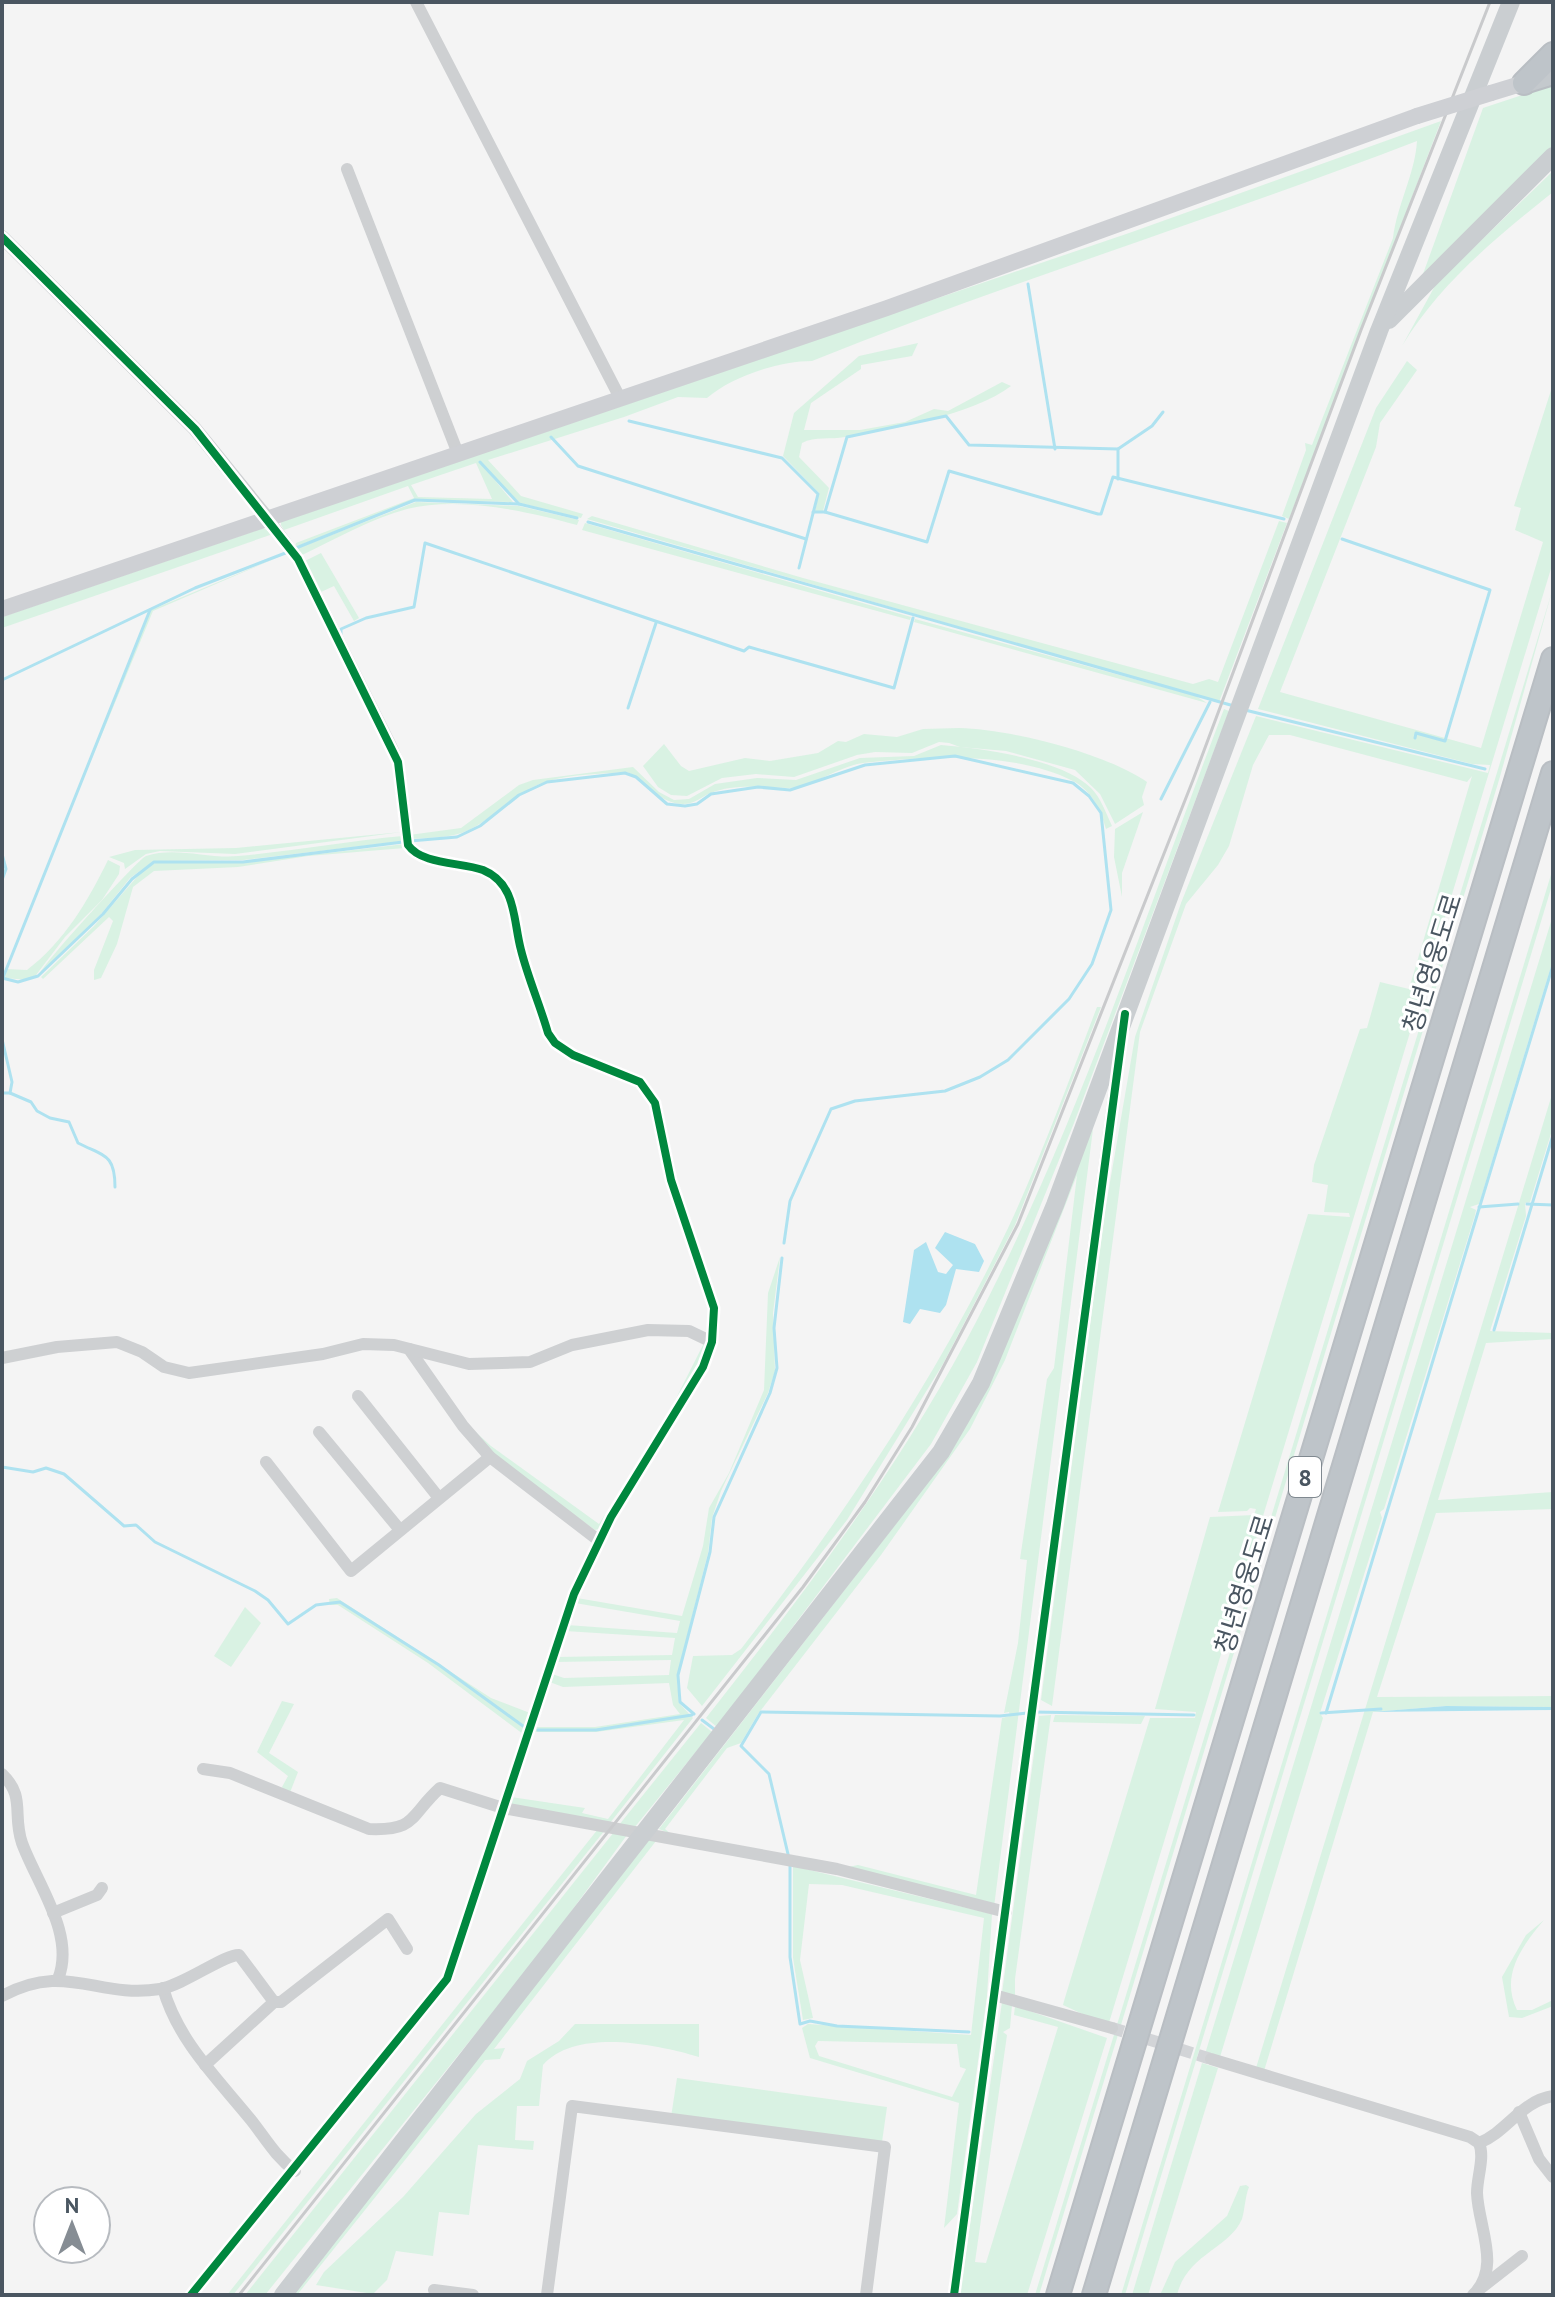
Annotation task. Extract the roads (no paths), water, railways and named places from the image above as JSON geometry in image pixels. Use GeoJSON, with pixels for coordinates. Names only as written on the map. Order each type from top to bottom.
{"type":"FeatureCollection","features":[{"type":"Feature","properties":{"kind":"highway"},"geometry":{"type":"LineString","coordinates":[[1524,83],[1553,54]]}},
{"type":"Feature","properties":{"kind":"highway"},"geometry":{"type":"LineString","coordinates":[[1524,83],[1553,74]]}},
{"type":"Feature","properties":{"kind":"highway","name":"청년영웅도로"},"geometry":{"type":"LineString","coordinates":[[1058,2295],[1553,659]]}},
{"type":"Feature","properties":{"kind":"highway","name":"8"},"geometry":{"type":"LineString","coordinates":[[1094,2295],[1553,773]]}},
{"type":"Feature","properties":{"kind":"main road"},"geometry":{"type":"LineString","coordinates":[[283,2295],[941,1452],[963,1418],[1055,1205],[1379,331],[1511,2]]}},
{"type":"Feature","properties":{"kind":"main road"},"geometry":{"type":"LineString","coordinates":[[2,609],[457,451],[887,308],[1417,116],[1524,83]]}},
{"type":"Feature","properties":{"kind":"main road"},"geometry":{"type":"LineString","coordinates":[[1379,331],[1419,287],[1553,156]]}},
{"type":"Feature","properties":{"kind":"street"},"geometry":{"type":"LineString","coordinates":[[416,2],[620,398]]}},
{"type":"Feature","properties":{"kind":"street"},"geometry":{"type":"LineString","coordinates":[[347,169],[457,451]]}},
{"type":"Feature","properties":{"kind":"street"},"geometry":{"type":"LineString","coordinates":[[2,237],[195,429],[298,559],[398,762],[407,840],[419,855],[471,867],[496,878],[505,889],[518,920],[521,950],[548,1033],[573,1055],[640,1082],[649,1091],[659,1118],[671,1180],[710,1288],[714,1308],[712,1342],[688,1393],[598,1540],[564,1620],[447,1979],[295,2171],[191,2295]]}},
{"type":"Feature","properties":{"kind":"street"},"geometry":{"type":"LineString","coordinates":[[954,2295],[1125,1014]]}},
{"type":"Feature","properties":{"kind":"street"},"geometry":{"type":"LineString","coordinates":[[2,1358],[57,1347],[117,1342],[142,1352],[164,1367],[189,1373],[323,1354],[363,1344],[409,1349],[469,1364],[530,1362],[572,1345],[648,1330],[689,1331],[712,1342]]}},
{"type":"Feature","properties":{"kind":"street"},"geometry":{"type":"LineString","coordinates":[[409,1349],[463,1426],[490,1457],[598,1540]]}},
{"type":"Feature","properties":{"kind":"street"},"geometry":{"type":"LineString","coordinates":[[358,1396],[439,1498]]}},
{"type":"Feature","properties":{"kind":"street"},"geometry":{"type":"LineString","coordinates":[[319,1432],[400,1530]]}},
{"type":"Feature","properties":{"kind":"street"},"geometry":{"type":"LineString","coordinates":[[266,1462],[351,1571],[490,1457]]}},
{"type":"Feature","properties":{"kind":"street"},"geometry":{"type":"LineString","coordinates":[[203,1769],[230,1773],[369,1829],[392,1830],[408,1824],[440,1788],[503,1808],[837,1869],[1006,1912]]}},
{"type":"Feature","properties":{"kind":"street"},"geometry":{"type":"LineString","coordinates":[[2,1774],[15,1786],[22,1842],[62,1939],[63,1967],[58,1979]]}},
{"type":"Feature","properties":{"kind":"street"},"geometry":{"type":"LineString","coordinates":[[53,1913],[97,1895],[102,1888]]}},
{"type":"Feature","properties":{"kind":"street"},"geometry":{"type":"LineString","coordinates":[[205,2065],[274,2002],[291,1997],[388,1919],[407,1949]]}},
{"type":"Feature","properties":{"kind":"street"},"geometry":{"type":"LineString","coordinates":[[2,1996],[22,1986],[58,1979],[93,1983],[117,1991],[163,1988],[195,1977],[231,1954],[239,1955],[274,2002]]}},
{"type":"Feature","properties":{"kind":"street"},"geometry":{"type":"LineString","coordinates":[[163,1988],[178,2029],[275,2155],[295,2171]]}},
{"type":"Feature","properties":{"kind":"street"},"geometry":{"type":"LineString","coordinates":[[994,1995],[1112,2028]]}},
{"type":"Feature","properties":{"kind":"street"},"geometry":{"type":"LineString","coordinates":[[1211,2059],[1470,2137],[1479,2143],[1482,2154],[1477,2195],[1487,2257],[1478,2292]]}},
{"type":"Feature","properties":{"kind":"street"},"geometry":{"type":"LineString","coordinates":[[1479,2143],[1489,2139],[1519,2112],[1553,2096]]}},
{"type":"Feature","properties":{"kind":"street"},"geometry":{"type":"LineString","coordinates":[[547,2295],[572,2106],[885,2147],[866,2295]]}},
{"type":"Feature","properties":{"kind":"street"},"geometry":{"type":"LineString","coordinates":[[1519,2112],[1539,2159],[1553,2177]]}},
{"type":"Feature","properties":{"kind":"street"},"geometry":{"type":"LineString","coordinates":[[1478,2292],[1522,2256]]}},
{"type":"Feature","properties":{"kind":"street"},"geometry":{"type":"LineString","coordinates":[[434,2290],[473,2295]]}},
{"type":"Feature","properties":{"kind":"water"},"geometry":{"type":"Polygon","coordinates":[[[945,1232],[975,1244],[984,1261],[979,1272],[956,1269],[946,1305],[940,1313],[920,1309],[910,1324],[903,1322],[914,1250],[926,1242],[938,1272],[946,1274],[953,1265],[935,1248],[945,1232]]]}},
{"type":"Feature","properties":{"kind":"water"},"geometry":{"type":"Polygon","coordinates":[[[1446,1706],[1553,1707],[1553,1710],[1372,1712],[1446,1706]]]}},
{"type":"Feature","properties":{"kind":"waterway"},"geometry":{"type":"LineString","coordinates":[[1028,284],[1055,449]]}},
{"type":"Feature","properties":{"kind":"waterway"},"geometry":{"type":"LineString","coordinates":[[1118,449],[1152,426],[1163,412]]}},
{"type":"Feature","properties":{"kind":"waterway"},"geometry":{"type":"LineString","coordinates":[[825,512],[847,437],[946,416],[969,445],[1118,449],[1118,479]]}},
{"type":"Feature","properties":{"kind":"waterway"},"geometry":{"type":"LineString","coordinates":[[629,421],[782,458],[818,494],[799,568]]}},
{"type":"Feature","properties":{"kind":"waterway"},"geometry":{"type":"LineString","coordinates":[[551,437],[578,466],[806,539]]}},
{"type":"Feature","properties":{"kind":"waterway"},"geometry":{"type":"LineString","coordinates":[[480,462],[519,504],[577,518]]}},
{"type":"Feature","properties":{"kind":"waterway"},"geometry":{"type":"LineString","coordinates":[[813,512],[825,512],[927,542],[949,471],[1098,514],[1101,514],[1113,477],[1284,519]]}},
{"type":"Feature","properties":{"kind":"waterway"},"geometry":{"type":"LineString","coordinates":[[296,548],[415,500],[519,504]]}},
{"type":"Feature","properties":{"kind":"waterway"},"geometry":{"type":"LineString","coordinates":[[588,522],[1234,706]]}},
{"type":"Feature","properties":{"kind":"waterway"},"geometry":{"type":"LineString","coordinates":[[1342,539],[1490,590],[1445,741],[1416,733],[1415,738]]}},
{"type":"Feature","properties":{"kind":"waterway"},"geometry":{"type":"LineString","coordinates":[[341,634],[341,629],[366,618],[414,607],[425,543],[744,651],[749,647],[894,688],[913,618]]}},
{"type":"Feature","properties":{"kind":"waterway"},"geometry":{"type":"LineString","coordinates":[[2,680],[195,588],[288,552]]}},
{"type":"Feature","properties":{"kind":"waterway"},"geometry":{"type":"LineString","coordinates":[[2,980],[150,610]]}},
{"type":"Feature","properties":{"kind":"waterway"},"geometry":{"type":"LineString","coordinates":[[628,708],[656,623]]}},
{"type":"Feature","properties":{"kind":"waterway"},"geometry":{"type":"LineString","coordinates":[[1161,799],[1210,702]]}},
{"type":"Feature","properties":{"kind":"waterway"},"geometry":{"type":"LineString","coordinates":[[1245,710],[1485,769]]}},
{"type":"Feature","properties":{"kind":"waterway"},"geometry":{"type":"LineString","coordinates":[[410,841],[457,837],[480,826],[519,795],[547,782],[625,773],[636,777],[667,804],[685,806],[697,804],[711,794],[758,787],[790,790],[865,765],[955,756],[1073,783],[1089,796],[1101,813],[1111,910],[1092,964],[1069,999],[1008,1060],[980,1077],[945,1091],[855,1101],[831,1109],[790,1201],[784,1243]]}},
{"type":"Feature","properties":{"kind":"waterway"},"geometry":{"type":"LineString","coordinates":[[2,978],[18,982],[38,976],[103,914],[132,879],[154,862],[243,862],[403,842]]}},
{"type":"Feature","properties":{"kind":"waterway"},"geometry":{"type":"LineString","coordinates":[[2,854],[6,869],[2,880]]}},
{"type":"Feature","properties":{"kind":"waterway"},"geometry":{"type":"LineString","coordinates":[[1326,1713],[1553,965]]}},
{"type":"Feature","properties":{"kind":"waterway"},"geometry":{"type":"LineString","coordinates":[[2,1039],[12,1082],[10,1093],[2,1093]]}},
{"type":"Feature","properties":{"kind":"waterway"},"geometry":{"type":"LineString","coordinates":[[10,1093],[31,1102],[37,1111],[50,1118],[69,1122],[78,1143],[110,1162],[115,1187]]}},
{"type":"Feature","properties":{"kind":"waterway"},"geometry":{"type":"LineString","coordinates":[[1494,1330],[1553,1135]]}},
{"type":"Feature","properties":{"kind":"waterway"},"geometry":{"type":"LineString","coordinates":[[1479,1207],[1518,1204]]}},
{"type":"Feature","properties":{"kind":"waterway"},"geometry":{"type":"LineString","coordinates":[[1527,1204],[1553,1205]]}},
{"type":"Feature","properties":{"kind":"waterway"},"geometry":{"type":"LineString","coordinates":[[694,1714],[680,1702],[678,1675],[710,1552],[714,1517],[770,1393],[777,1368],[774,1328],[782,1258]]}},
{"type":"Feature","properties":{"kind":"waterway"},"geometry":{"type":"LineString","coordinates":[[2,1467],[33,1472],[46,1468],[64,1474],[124,1526],[136,1525],[155,1542],[255,1591],[268,1600],[288,1624],[316,1605],[340,1602],[439,1665],[523,1726]]}},
{"type":"Feature","properties":{"kind":"waterway"},"geometry":{"type":"LineString","coordinates":[[1321,1713],[1381,1709]]}},
{"type":"Feature","properties":{"kind":"waterway"},"geometry":{"type":"LineString","coordinates":[[788,1854],[769,1774],[741,1746],[761,1712],[1000,1716],[1027,1713]]}},
{"type":"Feature","properties":{"kind":"waterway"},"geometry":{"type":"LineString","coordinates":[[1034,1712],[1194,1715]]}},
{"type":"Feature","properties":{"kind":"waterway"},"geometry":{"type":"LineString","coordinates":[[538,1730],[596,1730],[692,1715]]}},
{"type":"Feature","properties":{"kind":"waterway"},"geometry":{"type":"LineString","coordinates":[[702,1720],[714,1729]]}},
{"type":"Feature","properties":{"kind":"waterway"},"geometry":{"type":"LineString","coordinates":[[790,1866],[790,1957],[800,2024],[810,2021],[837,2026],[969,2032]]}},
{"type":"Feature","properties":{"kind":"tunnel"},"geometry":{"type":"LineString","coordinates":[[1112,2028],[1211,2059]]}},
{"type":"Feature","properties":{"kind":"railway"},"geometry":{"type":"LineString","coordinates":[[239,2295],[803,1587],[865,1502],[912,1427],[1018,1224],[1193,780],[1361,330],[1490,2]]}}]}
